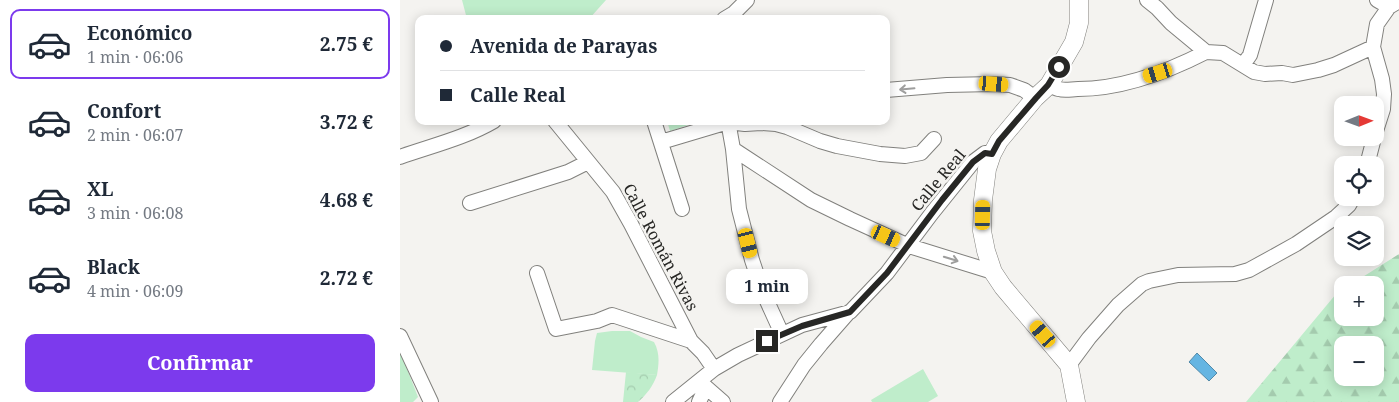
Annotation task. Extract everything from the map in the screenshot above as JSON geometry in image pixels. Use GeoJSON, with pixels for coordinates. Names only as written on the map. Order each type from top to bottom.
{"type":"FeatureCollection","features":[{"type":"Feature","properties":{"kind":"street"},"geometry":{"type":"LineString","coordinates":[[731,15],[747,0]]}},
{"type":"Feature","properties":{"kind":"street"},"geometry":{"type":"LineString","coordinates":[[1076,402],[1069,365],[992,272],[982,231],[987,169],[992,154],[999,141],[1048,85],[1074,42],[1079,23],[1079,0]]}},
{"type":"Feature","properties":{"kind":"street"},"geometry":{"type":"LineString","coordinates":[[1147,0],[1206,52]]}},
{"type":"Feature","properties":{"kind":"street"},"geometry":{"type":"LineString","coordinates":[[1244,65],[1250,55],[1266,0]]}},
{"type":"Feature","properties":{"kind":"street"},"geometry":{"type":"LineString","coordinates":[[1384,96],[1382,79],[1373,47],[1377,24],[1388,3]]}},
{"type":"Feature","properties":{"kind":"street"},"geometry":{"type":"LineString","coordinates":[[1048,85],[1059,89],[1108,87],[1173,68],[1206,52],[1222,53],[1254,72],[1265,74],[1282,72],[1293,75],[1334,65],[1373,47]]}},
{"type":"Feature","properties":{"kind":"street"},"geometry":{"type":"LineString","coordinates":[[890,90],[970,84],[1010,85],[1024,90],[1036,98]]}},
{"type":"Feature","properties":{"kind":"street"},"geometry":{"type":"LineString","coordinates":[[400,157],[444,143],[485,125]]}},
{"type":"Feature","properties":{"kind":"street","name":"Calle Román Rivas"},"geometry":{"type":"LineString","coordinates":[[558,125],[613,192],[691,341],[714,368]]}},
{"type":"Feature","properties":{"kind":"street"},"geometry":{"type":"LineString","coordinates":[[655,125],[682,209]]}},
{"type":"Feature","properties":{"kind":"street"},"geometry":{"type":"LineString","coordinates":[[661,142],[715,125]]}},
{"type":"Feature","properties":{"kind":"street"},"geometry":{"type":"LineString","coordinates":[[729,125],[739,208],[752,260],[762,290],[782,334]]}},
{"type":"Feature","properties":{"kind":"street"},"geometry":{"type":"LineString","coordinates":[[780,125],[837,146],[880,154],[905,156],[921,153],[934,139]]}},
{"type":"Feature","properties":{"kind":"street"},"geometry":{"type":"LineString","coordinates":[[733,149],[811,200],[850,219],[908,246],[992,272]]}},
{"type":"Feature","properties":{"kind":"street","name":"Calle Real"},"geometry":{"type":"LineString","coordinates":[[780,402],[816,351],[887,273],[973,162],[985,153],[992,154]]}},
{"type":"Feature","properties":{"kind":"street"},"geometry":{"type":"LineString","coordinates":[[470,203],[568,172],[588,162]]}},
{"type":"Feature","properties":{"kind":"street"},"geometry":{"type":"LineString","coordinates":[[1069,365],[1089,338],[1118,305],[1142,284],[1178,275],[1220,276],[1249,270],[1296,244],[1336,217],[1348,206]]}},
{"type":"Feature","properties":{"kind":"street"},"geometry":{"type":"LineString","coordinates":[[537,273],[556,329],[597,321],[612,315],[691,341]]}},
{"type":"Feature","properties":{"kind":"street"},"geometry":{"type":"LineString","coordinates":[[699,402],[703,384],[714,368],[782,334],[850,312]]}},
{"type":"Feature","properties":{"kind":"street"},"geometry":{"type":"LineString","coordinates":[[400,336],[431,402]]}},
{"type":"Feature","properties":{"kind":"street"},"geometry":{"type":"LineString","coordinates":[[673,402],[703,384]]}},
{"type":"Feature","properties":{"kind":"street"},"geometry":{"type":"LineString","coordinates":[[703,384],[723,402]]}},
{"type":"Feature","properties":{"kind":"green space"},"geometry":{"type":"Polygon","coordinates":[[[462,0],[606,0],[593,15],[466,15],[462,0]]]}},
{"type":"Feature","properties":{"kind":"green space"},"geometry":{"type":"Polygon","coordinates":[[[668,125],[688,125],[670,131],[668,125]]]}},
{"type":"Feature","properties":{"kind":"green space"},"geometry":{"type":"Polygon","coordinates":[[[1399,254],[1399,402],[1246,402],[1334,296],[1334,326],[1384,326],[1384,276],[1364,276],[1380,266],[1384,266],[1384,263],[1399,254]]]}},
{"type":"Feature","properties":{"kind":"green space"},"geometry":{"type":"Polygon","coordinates":[[[630,331],[654,342],[658,358],[657,375],[592,370],[597,333],[630,331]]]}},
{"type":"Feature","properties":{"kind":"green space"},"geometry":{"type":"Polygon","coordinates":[[[400,351],[418,397],[413,402],[400,402],[400,351]]]}},
{"type":"Feature","properties":{"kind":"green space"},"geometry":{"type":"Polygon","coordinates":[[[923,369],[938,396],[928,402],[872,402],[871,400],[923,369]]]}},
{"type":"Feature","properties":{"kind":"green space"},"geometry":{"type":"Polygon","coordinates":[[[626,372],[657,375],[654,383],[638,402],[623,402],[626,372]]]}},
{"type":"Feature","properties":{"kind":"water"},"geometry":{"type":"Polygon","coordinates":[[[1197,353],[1217,373],[1209,381],[1189,362],[1197,353]]]}},
{"type":"Feature","properties":{"kind":"route"},"geometry":{"type":"LineString","coordinates":[[767,341],[802,326],[850,312],[887,273],[973,162],[985,153],[992,154],[999,141],[1048,85],[1059,67]]}}]}
